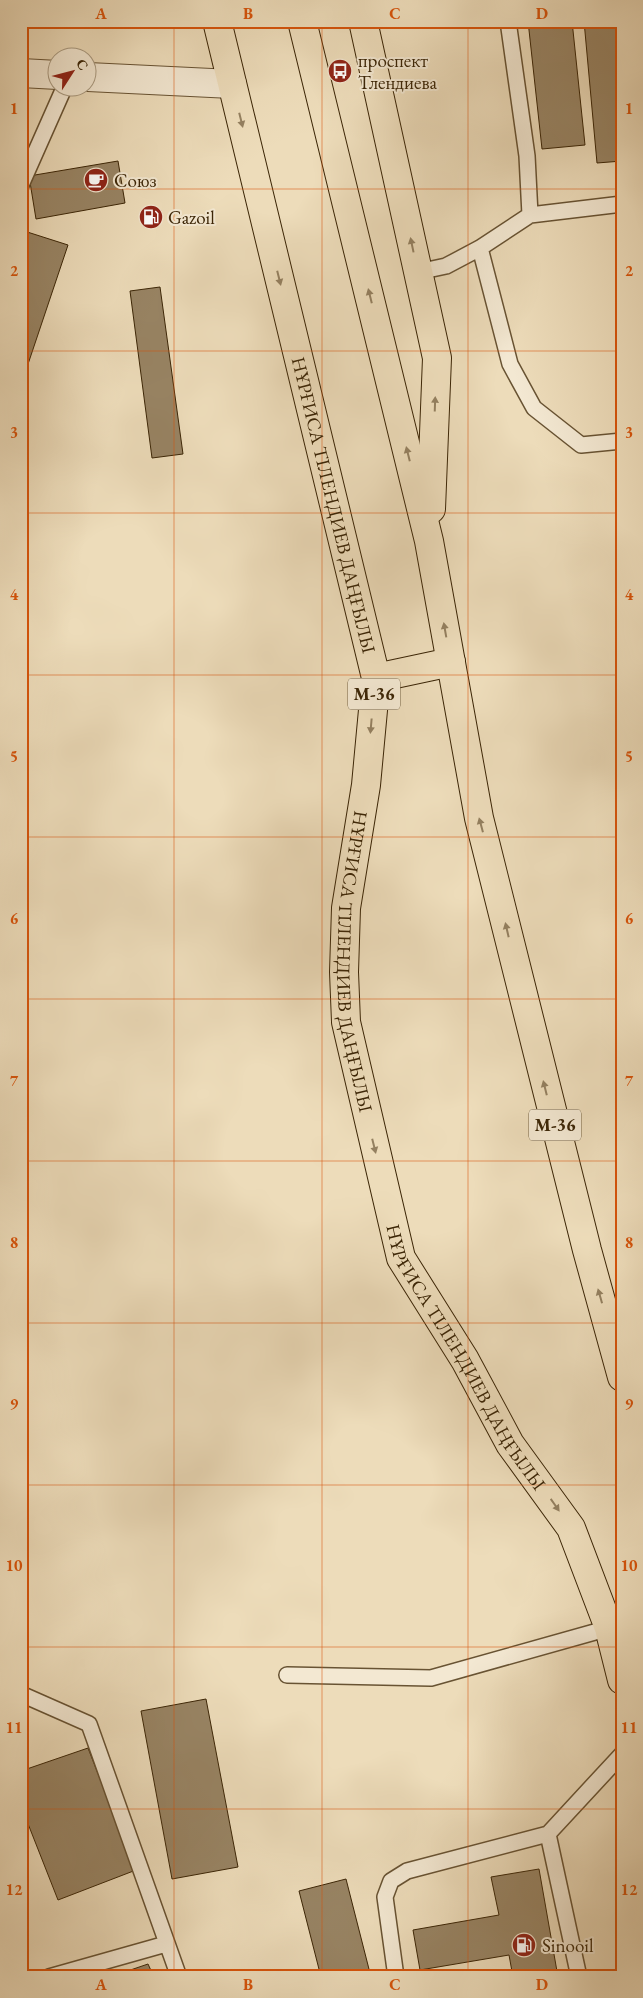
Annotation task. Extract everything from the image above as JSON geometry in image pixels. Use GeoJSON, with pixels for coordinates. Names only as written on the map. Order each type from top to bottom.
{"type":"FeatureCollection","features":[{"type":"Feature","properties":{"kind":"main road","name":"НҰРҒИСА ТІЛЕНДИЕВ ДАҢҒЫЛЫ"},"geometry":{"type":"LineString","coordinates":[[216,21],[376,678],[366,785],[346,908],[346,1022],[399,1248],[402,1258],[465,1360],[510,1444],[571,1528],[609,1628],[622,1680]]}},
{"type":"Feature","properties":{"kind":"main road","name":"M-36"},"geometry":{"type":"LineString","coordinates":[[302,21],[429,541],[479,818],[587,1250],[622,1377]]}},
{"type":"Feature","properties":{"kind":"main road"},"geometry":{"type":"LineString","coordinates":[[363,21],[437,358],[429,541]]}},
{"type":"Feature","properties":{"kind":"main road"},"geometry":{"type":"LineString","coordinates":[[376,678],[451,662]]}},
{"type":"Feature","properties":{"kind":"street"},"geometry":{"type":"LineString","coordinates":[[21,73],[48,74]]}},
{"type":"Feature","properties":{"kind":"street"},"geometry":{"type":"LineString","coordinates":[[98,77],[232,84]]}},
{"type":"Feature","properties":{"kind":"lane"},"geometry":{"type":"LineString","coordinates":[[508,21],[527,156],[530,215]]}},
{"type":"Feature","properties":{"kind":"lane"},"geometry":{"type":"LineString","coordinates":[[21,185],[60,98]]}},
{"type":"Feature","properties":{"kind":"lane"},"geometry":{"type":"LineString","coordinates":[[418,272],[446,266],[480,248],[530,215],[622,204]]}},
{"type":"Feature","properties":{"kind":"lane"},"geometry":{"type":"LineString","coordinates":[[480,248],[510,364],[534,408],[580,444],[622,441]]}},
{"type":"Feature","properties":{"kind":"lane"},"geometry":{"type":"LineString","coordinates":[[287,1675],[431,1678],[609,1628]]}},
{"type":"Feature","properties":{"kind":"lane"},"geometry":{"type":"LineString","coordinates":[[21,1694],[89,1724],[179,1977]]}},
{"type":"Feature","properties":{"kind":"lane"},"geometry":{"type":"LineString","coordinates":[[396,1977],[385,1897],[391,1881],[407,1871],[548,1834],[622,1754]]}},
{"type":"Feature","properties":{"kind":"lane"},"geometry":{"type":"LineString","coordinates":[[548,1834],[579,1977]]}},
{"type":"Feature","properties":{"kind":"lane"},"geometry":{"type":"LineString","coordinates":[[49,1977],[166,1944]]}},
{"type":"Feature","properties":{"kind":"building"},"geometry":{"type":"Polygon","coordinates":[[[528,21],[572,21],[585,145],[542,149],[528,21]]]}},
{"type":"Feature","properties":{"kind":"building"},"geometry":{"type":"Polygon","coordinates":[[[584,21],[622,21],[622,161],[597,163],[584,21]]]}},
{"type":"Feature","properties":{"kind":"building"},"geometry":{"type":"Polygon","coordinates":[[[118,161],[125,203],[36,219],[29,176],[118,161]]]}},
{"type":"Feature","properties":{"kind":"building"},"geometry":{"type":"Polygon","coordinates":[[[21,230],[68,245],[21,385],[21,230]]]}},
{"type":"Feature","properties":{"kind":"building"},"geometry":{"type":"Polygon","coordinates":[[[160,287],[183,454],[152,458],[130,291],[160,287]]]}},
{"type":"Feature","properties":{"kind":"building"},"geometry":{"type":"Polygon","coordinates":[[[616,363],[622,363],[622,408],[619,408],[616,363]]]}},
{"type":"Feature","properties":{"kind":"building"},"geometry":{"type":"Polygon","coordinates":[[[206,1699],[238,1867],[172,1879],[141,1711],[206,1699]]]}},
{"type":"Feature","properties":{"kind":"building"},"geometry":{"type":"Polygon","coordinates":[[[88,1748],[136,1870],[58,1900],[21,1806],[21,1771],[88,1748]]]}},
{"type":"Feature","properties":{"kind":"building"},"geometry":{"type":"Polygon","coordinates":[[[539,1869],[558,1977],[513,1977],[509,1955],[420,1970],[413,1930],[499,1915],[491,1877],[539,1869]]]}},
{"type":"Feature","properties":{"kind":"building"},"geometry":{"type":"Polygon","coordinates":[[[346,1879],[371,1977],[321,1977],[299,1891],[346,1879]]]}},
{"type":"Feature","properties":{"kind":"building"},"geometry":{"type":"Polygon","coordinates":[[[148,1964],[154,1977],[110,1977],[148,1964]]]}},
{"type":"Feature","properties":{"kind":"place","name":"проспект Тлендиева"},"geometry":{"type":"Point","coordinates":[340,71]}},
{"type":"Feature","properties":{"kind":"place","name":"Союз"},"geometry":{"type":"Point","coordinates":[96,180]}},
{"type":"Feature","properties":{"kind":"place","name":"Gazoil"},"geometry":{"type":"Point","coordinates":[151,217]}},
{"type":"Feature","properties":{"kind":"place","name":"Sinooil"},"geometry":{"type":"Point","coordinates":[524,1945]}}]}
